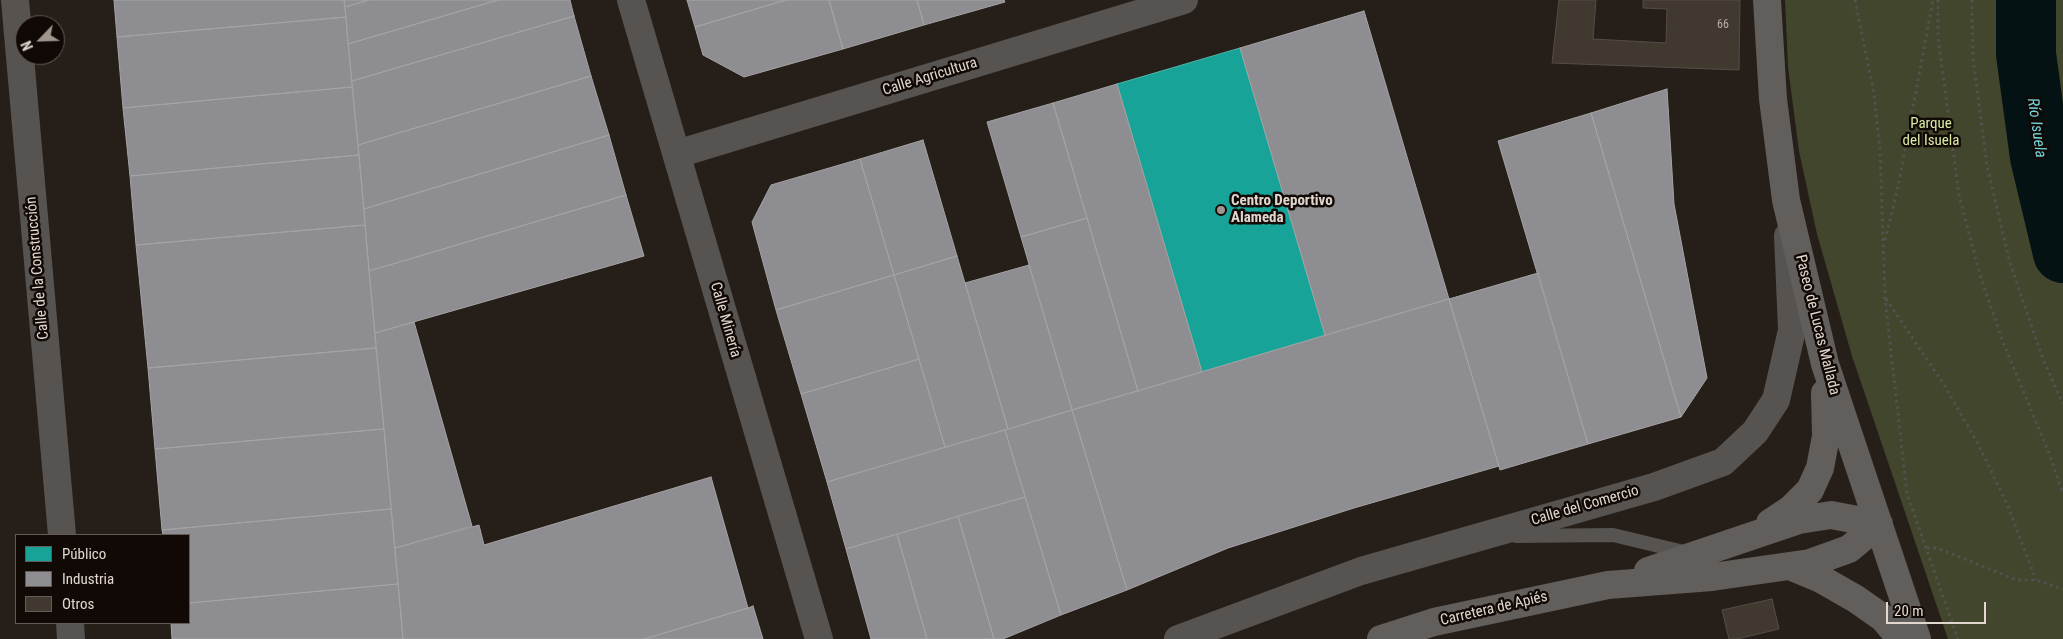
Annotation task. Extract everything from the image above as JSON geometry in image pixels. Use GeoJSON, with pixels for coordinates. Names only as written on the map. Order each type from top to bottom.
{"type":"FeatureCollection","features":[{"type":"Feature","properties":{"kind":"street","name":"Calle de la Construcción"},"geometry":{"type":"LineString","coordinates":[[14,0],[62,534]]}},
{"type":"Feature","properties":{"kind":"street","name":"Calle Minería"},"geometry":{"type":"LineString","coordinates":[[631,0],[819,639]]}},
{"type":"Feature","properties":{"kind":"street","name":"Calle Agricultura"},"geometry":{"type":"LineString","coordinates":[[676,154],[1184,0]]}},
{"type":"Feature","properties":{"kind":"street","name":"Paseo de Lucas Mallada"},"geometry":{"type":"LineString","coordinates":[[1767,0],[1773,99],[1786,200],[1825,364],[1917,639]]}},
{"type":"Feature","properties":{"kind":"street","name":"Calle del Comercio"},"geometry":{"type":"LineString","coordinates":[[1178,639],[1361,572],[1478,536],[1654,487],[1723,462],[1755,432],[1776,400],[1792,330],[1786,200]]}},
{"type":"Feature","properties":{"kind":"street"},"geometry":{"type":"LineString","coordinates":[[1753,534],[1791,509],[1810,490],[1820,468],[1826,436],[1825,364]]}},
{"type":"Feature","properties":{"kind":"street"},"geometry":{"type":"LineString","coordinates":[[1608,585],[1753,534],[1799,520],[1831,515],[1879,524]]}},
{"type":"Feature","properties":{"kind":"street"},"geometry":{"type":"LineString","coordinates":[[1608,585],[1712,576],[1810,563],[1840,554],[1849,549],[1879,524]]}},
{"type":"Feature","properties":{"kind":"street"},"geometry":{"type":"LineString","coordinates":[[1790,566],[1821,579],[1856,599],[1883,618],[1901,639]]}},
{"type":"Feature","properties":{"kind":"street","name":"Carretera de Apiés"},"geometry":{"type":"LineString","coordinates":[[1381,639],[1434,622],[1608,585]]}},
{"type":"Feature","properties":{"kind":"street"},"geometry":{"type":"LineString","coordinates":[[70,624],[71,639]]}},
{"type":"Feature","properties":{"kind":"lane"},"geometry":{"type":"LineString","coordinates":[[1478,536],[1613,535],[1696,555]]}},
{"type":"Feature","properties":{"kind":"path"},"geometry":{"type":"LineString","coordinates":[[1855,0],[1874,94],[1880,150],[1885,298],[1906,494],[1927,548],[1958,639]]}},
{"type":"Feature","properties":{"kind":"path"},"geometry":{"type":"LineString","coordinates":[[1884,246],[1898,187],[1933,0]]}},
{"type":"Feature","properties":{"kind":"path"},"geometry":{"type":"LineString","coordinates":[[1938,0],[1938,37],[1959,195],[1980,275],[2003,342],[2050,456],[2063,494]]}},
{"type":"Feature","properties":{"kind":"path"},"geometry":{"type":"LineString","coordinates":[[1972,0],[1973,58],[1987,166],[2010,263],[2043,359],[2063,404]]}},
{"type":"Feature","properties":{"kind":"path"},"geometry":{"type":"LineString","coordinates":[[1885,298],[1943,383],[1977,442],[2007,504],[2036,580]]}},
{"type":"Feature","properties":{"kind":"path"},"geometry":{"type":"LineString","coordinates":[[1927,548],[1937,548],[2017,580],[2036,580],[2063,589]]}},
{"type":"Feature","properties":{"kind":"green space","name":"Parque del Isuela"},"geometry":{"type":"Polygon","coordinates":[[[1785,0],[2063,0],[2063,639],[1948,639],[1852,356],[1817,234],[1799,151],[1788,67],[1785,0]]]}},
{"type":"Feature","properties":{"kind":"building: Público","name":"Centro Deportivo Alameda"},"geometry":{"type":"Polygon","coordinates":[[[1240,48],[1325,335],[1202,372],[1117,84],[1240,48]]]}},
{"type":"Feature","properties":{"kind":"building: Industria"},"geometry":{"type":"Polygon","coordinates":[[[114,0],[344,0],[346,17],[117,37],[114,0]]]}},
{"type":"Feature","properties":{"kind":"building: Industria"},"geometry":{"type":"Polygon","coordinates":[[[344,0],[369,0],[345,7],[344,0]]]}},
{"type":"Feature","properties":{"kind":"building: Industria"},"geometry":{"type":"Polygon","coordinates":[[[369,0],[498,0],[348,44],[345,7],[369,0]]]}},
{"type":"Feature","properties":{"kind":"building: Industria"},"geometry":{"type":"Polygon","coordinates":[[[498,0],[570,0],[574,16],[352,81],[348,44],[498,0]]]}},
{"type":"Feature","properties":{"kind":"building: Industria"},"geometry":{"type":"Polygon","coordinates":[[[687,0],[786,0],[695,27],[687,0]]]}},
{"type":"Feature","properties":{"kind":"building: Industria"},"geometry":{"type":"Polygon","coordinates":[[[786,0],[829,0],[843,49],[744,77],[703,55],[695,27],[786,0]]]}},
{"type":"Feature","properties":{"kind":"building: Industria"},"geometry":{"type":"Polygon","coordinates":[[[829,0],[917,0],[924,25],[843,49],[829,0]]]}},
{"type":"Feature","properties":{"kind":"building: Industria"},"geometry":{"type":"Polygon","coordinates":[[[917,0],[1004,0],[1005,2],[924,25],[917,0]]]}},
{"type":"Feature","properties":{"kind":"building: Industria"},"geometry":{"type":"Polygon","coordinates":[[[1364,11],[1449,299],[1325,335],[1240,48],[1364,11]]]}},
{"type":"Feature","properties":{"kind":"building: Industria"},"geometry":{"type":"Polygon","coordinates":[[[574,16],[591,76],[358,145],[352,81],[574,16]]]}},
{"type":"Feature","properties":{"kind":"building: Industria"},"geometry":{"type":"Polygon","coordinates":[[[346,17],[352,87],[123,108],[117,37],[346,17]]]}},
{"type":"Feature","properties":{"kind":"building: Industria"},"geometry":{"type":"Polygon","coordinates":[[[591,76],[609,135],[364,209],[358,145],[591,76]]]}},
{"type":"Feature","properties":{"kind":"building: Industria"},"geometry":{"type":"Polygon","coordinates":[[[1117,84],[1202,372],[1138,391],[1053,103],[1117,84]]]}},
{"type":"Feature","properties":{"kind":"building: Industria"},"geometry":{"type":"Polygon","coordinates":[[[352,87],[359,155],[130,176],[123,108],[352,87]]]}},
{"type":"Feature","properties":{"kind":"building: Industria"},"geometry":{"type":"Polygon","coordinates":[[[1667,89],[1674,204],[1707,378],[1681,417],[1591,113],[1667,89]]]}},
{"type":"Feature","properties":{"kind":"building: Industria"},"geometry":{"type":"Polygon","coordinates":[[[1053,103],[1087,218],[1021,237],[987,122],[1053,103]]]}},
{"type":"Feature","properties":{"kind":"building: Industria"},"geometry":{"type":"Polygon","coordinates":[[[1591,113],[1681,417],[1588,444],[1498,141],[1591,113]]]}},
{"type":"Feature","properties":{"kind":"building: Industria"},"geometry":{"type":"Polygon","coordinates":[[[609,135],[626,195],[369,271],[364,209],[609,135]]]}},
{"type":"Feature","properties":{"kind":"building: Industria"},"geometry":{"type":"Polygon","coordinates":[[[923,140],[957,256],[894,275],[860,159],[923,140]]]}},
{"type":"Feature","properties":{"kind":"building: Industria"},"geometry":{"type":"Polygon","coordinates":[[[359,155],[365,225],[136,245],[130,176],[359,155]]]}},
{"type":"Feature","properties":{"kind":"building: Industria"},"geometry":{"type":"Polygon","coordinates":[[[860,159],[894,275],[776,310],[752,222],[771,185],[860,159]]]}},
{"type":"Feature","properties":{"kind":"building: Industria"},"geometry":{"type":"Polygon","coordinates":[[[626,195],[644,256],[375,333],[369,271],[626,195]]]}},
{"type":"Feature","properties":{"kind":"building: Industria"},"geometry":{"type":"Polygon","coordinates":[[[1087,218],[1138,391],[1072,410],[1021,237],[1087,218]]]}},
{"type":"Feature","properties":{"kind":"building: Industria"},"geometry":{"type":"Polygon","coordinates":[[[365,225],[376,348],[148,368],[136,245],[365,225]]]}},
{"type":"Feature","properties":{"kind":"building: Industria"},"geometry":{"type":"Polygon","coordinates":[[[957,256],[1008,429],[945,447],[894,275],[957,256]]]}},
{"type":"Feature","properties":{"kind":"building: Industria"},"geometry":{"type":"Polygon","coordinates":[[[1029,265],[1072,410],[1008,429],[965,283],[1029,265]]]}},
{"type":"Feature","properties":{"kind":"building: Industria"},"geometry":{"type":"Polygon","coordinates":[[[1538,273],[1588,444],[1500,470],[1449,299],[1538,273]]]}},
{"type":"Feature","properties":{"kind":"building: Industria"},"geometry":{"type":"Polygon","coordinates":[[[894,275],[919,359],[801,394],[776,310],[894,275]]]}},
{"type":"Feature","properties":{"kind":"building: Industria"},"geometry":{"type":"Polygon","coordinates":[[[1449,299],[1499,466],[1354,508],[1228,548],[1127,590],[1072,410],[1449,299]]]}},
{"type":"Feature","properties":{"kind":"building: Industria"},"geometry":{"type":"Polygon","coordinates":[[[414,322],[472,526],[395,548],[375,333],[414,322]]]}},
{"type":"Feature","properties":{"kind":"building: Industria"},"geometry":{"type":"Polygon","coordinates":[[[376,348],[384,429],[155,449],[148,368],[376,348]]]}},
{"type":"Feature","properties":{"kind":"building: Industria"},"geometry":{"type":"Polygon","coordinates":[[[919,359],[945,447],[827,482],[801,394],[919,359]]]}},
{"type":"Feature","properties":{"kind":"building: Industria"},"geometry":{"type":"Polygon","coordinates":[[[1072,410],[1127,590],[1061,615],[1005,430],[1072,410]]]}},
{"type":"Feature","properties":{"kind":"building: Industria"},"geometry":{"type":"Polygon","coordinates":[[[384,429],[391,509],[162,530],[155,449],[384,429]]]}},
{"type":"Feature","properties":{"kind":"building: Industria"},"geometry":{"type":"Polygon","coordinates":[[[1005,430],[1025,497],[846,549],[827,482],[1005,430]]]}},
{"type":"Feature","properties":{"kind":"building: Industria"},"geometry":{"type":"Polygon","coordinates":[[[711,477],[748,608],[644,639],[403,639],[395,548],[479,525],[484,545],[711,477]]]}},
{"type":"Feature","properties":{"kind":"building: Industria"},"geometry":{"type":"Polygon","coordinates":[[[1025,497],[1061,615],[1003,639],[994,639],[958,516],[1025,497]]]}},
{"type":"Feature","properties":{"kind":"building: Industria"},"geometry":{"type":"Polygon","coordinates":[[[391,509],[398,584],[190,603],[190,534],[163,534],[162,530],[391,509]]]}},
{"type":"Feature","properties":{"kind":"building: Industria"},"geometry":{"type":"Polygon","coordinates":[[[958,516],[994,639],[927,639],[897,534],[958,516]]]}},
{"type":"Feature","properties":{"kind":"building: Industria"},"geometry":{"type":"Polygon","coordinates":[[[897,534],[927,639],[871,639],[846,549],[897,534]]]}},
{"type":"Feature","properties":{"kind":"building: Industria"},"geometry":{"type":"Polygon","coordinates":[[[398,584],[403,639],[172,639],[171,624],[190,624],[190,603],[398,584]]]}},
{"type":"Feature","properties":{"kind":"building: Industria"},"geometry":{"type":"Polygon","coordinates":[[[753,606],[763,639],[644,639],[748,608],[753,606]]]}},
{"type":"Feature","properties":{"kind":"building: Otros"},"geometry":{"type":"Polygon","coordinates":[[[1559,0],[1596,0],[1593,39],[1666,43],[1667,9],[1643,8],[1643,0],[1740,0],[1739,70],[1552,63],[1559,0]]]}},
{"type":"Feature","properties":{"kind":"building: Otros"},"geometry":{"type":"Polygon","coordinates":[[[1772,599],[1779,629],[1737,639],[1729,639],[1722,610],[1772,599]]]}},
{"type":"Feature","properties":{"kind":"waterway","name":"Río Isuela"},"geometry":{"type":"LineString","coordinates":[[2026,0],[2026,54],[2040,157],[2063,253]]}},
{"type":"Feature","properties":{"kind":"place","name":"Centro Deportivo Alameda"},"geometry":{"type":"Point","coordinates":[1221,210]}}]}
